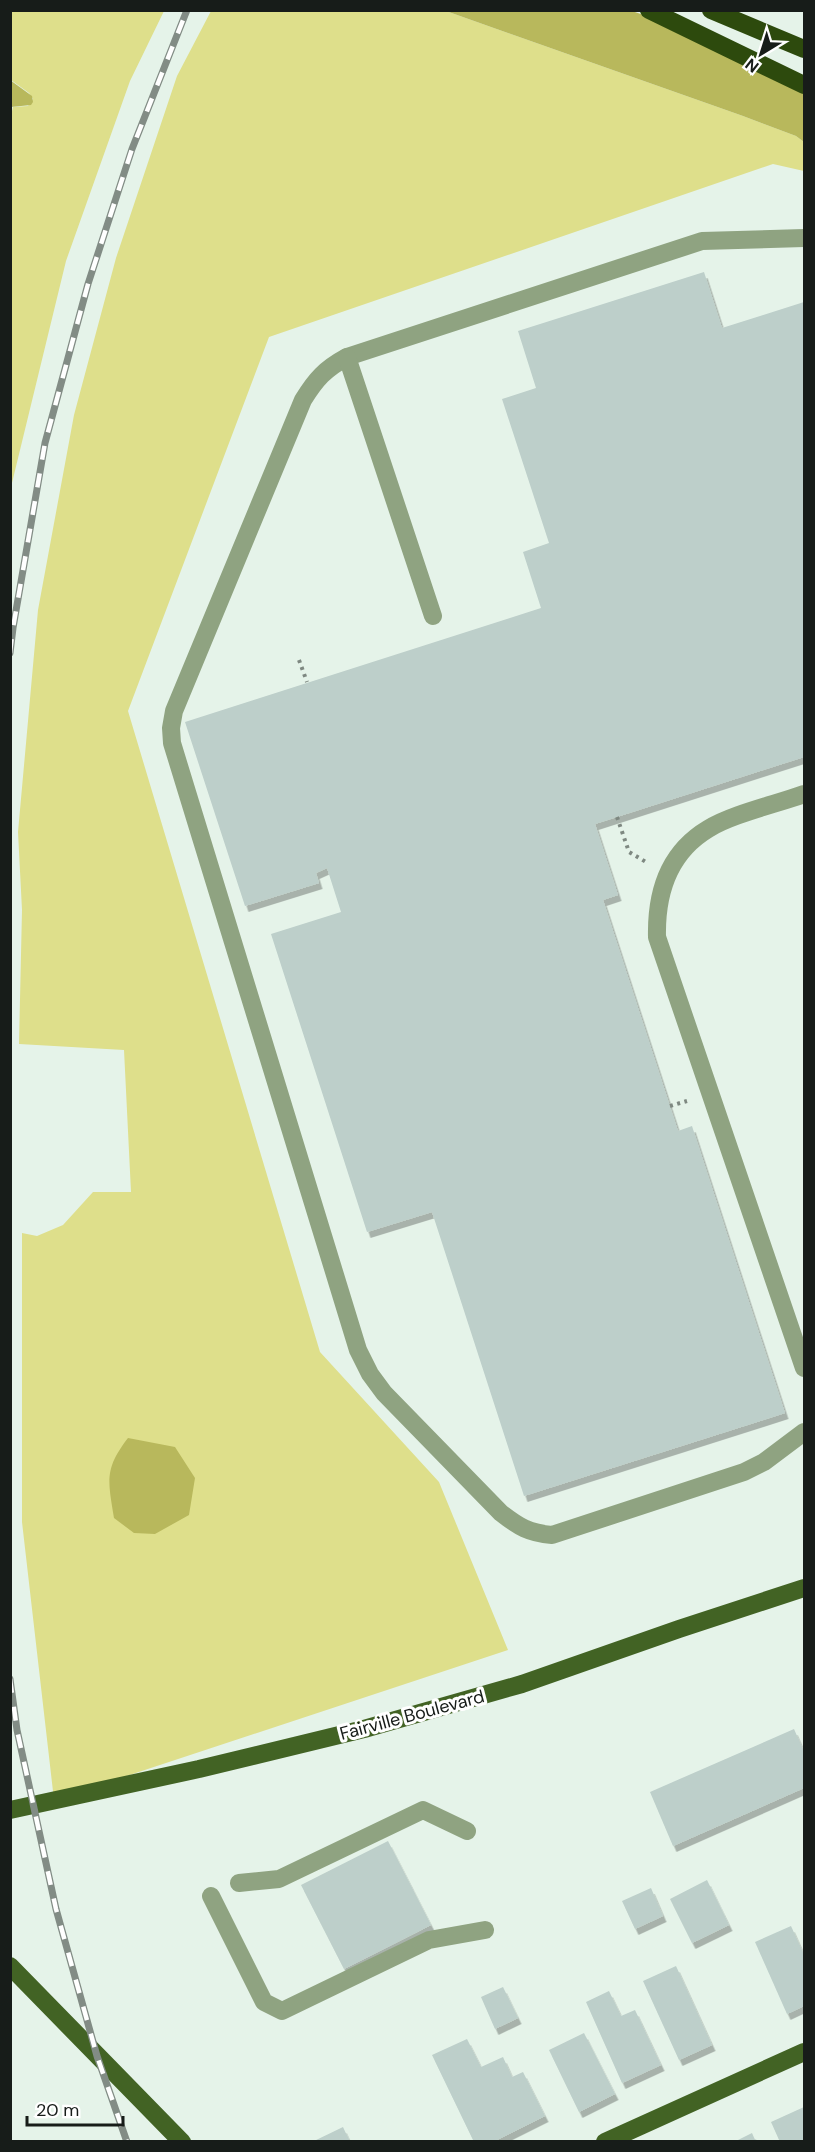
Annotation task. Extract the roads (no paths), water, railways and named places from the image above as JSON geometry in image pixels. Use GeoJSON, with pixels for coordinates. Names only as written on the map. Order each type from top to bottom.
{"type":"FeatureCollection","features":[{"type":"Feature","properties":{"kind":"highway"},"geometry":{"type":"LineString","coordinates":[[649,10],[804,85]]}},
{"type":"Feature","properties":{"kind":"highway"},"geometry":{"type":"LineString","coordinates":[[711,10],[804,49]]}},
{"type":"Feature","properties":{"kind":"main road","name":"Fairville Boulevard"},"geometry":{"type":"LineString","coordinates":[[10,1810],[199,1769],[364,1729],[522,1684],[804,1588]]}},
{"type":"Feature","properties":{"kind":"main road"},"geometry":{"type":"LineString","coordinates":[[10,1966],[182,2142]]}},
{"type":"Feature","properties":{"kind":"main road"},"geometry":{"type":"LineString","coordinates":[[605,2142],[804,2052]]}},
{"type":"Feature","properties":{"kind":"lane"},"geometry":{"type":"LineString","coordinates":[[804,238],[702,241],[347,357],[329,367],[315,381],[303,400],[174,711],[171,728],[175,755],[358,1350],[370,1374],[384,1393],[501,1513],[517,1526],[535,1534],[552,1534],[744,1472],[764,1462],[804,1432]]}},
{"type":"Feature","properties":{"kind":"lane"},"geometry":{"type":"LineString","coordinates":[[347,357],[433,616]]}},
{"type":"Feature","properties":{"kind":"lane"},"geometry":{"type":"LineString","coordinates":[[804,794],[724,821],[692,841],[678,856],[659,896],[657,937],[804,1368]]}},
{"type":"Feature","properties":{"kind":"lane"},"geometry":{"type":"LineString","coordinates":[[239,1883],[279,1879],[423,1810],[467,1831]]}},
{"type":"Feature","properties":{"kind":"lane"},"geometry":{"type":"LineString","coordinates":[[211,1896],[264,2002],[282,2012],[429,1940],[486,1930]]}},
{"type":"Feature","properties":{"kind":"railway"},"geometry":{"type":"LineString","coordinates":[[10,653],[45,443],[88,284],[132,149],[187,10]]}},
{"type":"Feature","properties":{"kind":"railway"},"geometry":{"type":"LineString","coordinates":[[10,1679],[17,1730],[56,1909],[97,2056],[127,2142]]}}]}
